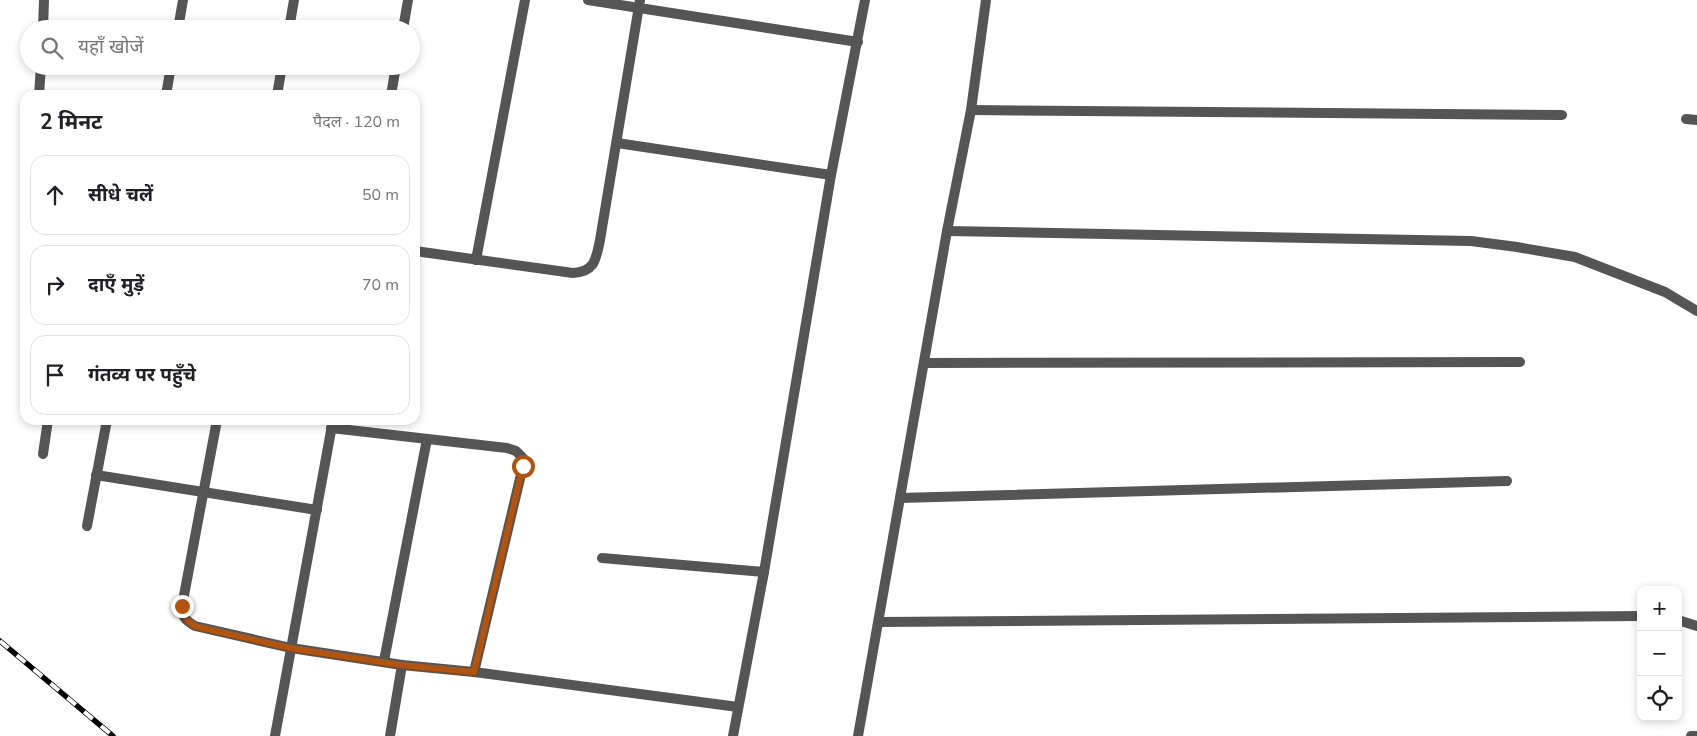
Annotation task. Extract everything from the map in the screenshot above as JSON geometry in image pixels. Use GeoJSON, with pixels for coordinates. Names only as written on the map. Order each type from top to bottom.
{"type":"FeatureCollection","features":[{"type":"Feature","properties":{"kind":"street"},"geometry":{"type":"LineString","coordinates":[[43,20],[44,0]]}},
{"type":"Feature","properties":{"kind":"street"},"geometry":{"type":"LineString","coordinates":[[180,20],[183,0]]}},
{"type":"Feature","properties":{"kind":"street"},"geometry":{"type":"LineString","coordinates":[[291,20],[294,0]]}},
{"type":"Feature","properties":{"kind":"street"},"geometry":{"type":"LineString","coordinates":[[405,20],[408,0]]}},
{"type":"Feature","properties":{"kind":"street"},"geometry":{"type":"LineString","coordinates":[[476,260],[525,0]]}},
{"type":"Feature","properties":{"kind":"street"},"geometry":{"type":"LineString","coordinates":[[588,0],[640,4],[858,42]]}},
{"type":"Feature","properties":{"kind":"street"},"geometry":{"type":"LineString","coordinates":[[733,736],[764,572],[831,175],[865,0]]}},
{"type":"Feature","properties":{"kind":"street"},"geometry":{"type":"LineString","coordinates":[[858,736],[947,232],[971,110],[986,0]]}},
{"type":"Feature","properties":{"kind":"street"},"geometry":{"type":"LineString","coordinates":[[420,252],[573,273],[584,273],[590,267],[596,260],[640,4]]}},
{"type":"Feature","properties":{"kind":"street"},"geometry":{"type":"LineString","coordinates":[[39,90],[40,75]]}},
{"type":"Feature","properties":{"kind":"street"},"geometry":{"type":"LineString","coordinates":[[167,90],[169,75]]}},
{"type":"Feature","properties":{"kind":"street"},"geometry":{"type":"LineString","coordinates":[[278,90],[280,75]]}},
{"type":"Feature","properties":{"kind":"street"},"geometry":{"type":"LineString","coordinates":[[392,90],[394,75]]}},
{"type":"Feature","properties":{"kind":"street"},"geometry":{"type":"LineString","coordinates":[[971,110],[1562,115]]}},
{"type":"Feature","properties":{"kind":"street"},"geometry":{"type":"LineString","coordinates":[[617,143],[831,175]]}},
{"type":"Feature","properties":{"kind":"street"},"geometry":{"type":"LineString","coordinates":[[947,232],[1471,241],[1575,257],[1665,292],[1697,311]]}},
{"type":"Feature","properties":{"kind":"street"},"geometry":{"type":"LineString","coordinates":[[924,363],[1520,362]]}},
{"type":"Feature","properties":{"kind":"street"},"geometry":{"type":"LineString","coordinates":[[42,454],[47,425]]}},
{"type":"Feature","properties":{"kind":"street"},"geometry":{"type":"LineString","coordinates":[[87,526],[106,425]]}},
{"type":"Feature","properties":{"kind":"street"},"geometry":{"type":"LineString","coordinates":[[216,425],[182,606],[182,613],[186,620],[195,626],[291,648],[402,665],[474,672],[738,707]]}},
{"type":"Feature","properties":{"kind":"street"},"geometry":{"type":"LineString","coordinates":[[275,736],[332,425]]}},
{"type":"Feature","properties":{"kind":"street"},"geometry":{"type":"LineString","coordinates":[[338,425],[427,439],[506,448],[516,451],[523,458],[523,466],[474,672]]}},
{"type":"Feature","properties":{"kind":"street"},"geometry":{"type":"LineString","coordinates":[[384,661],[427,439]]}},
{"type":"Feature","properties":{"kind":"street"},"geometry":{"type":"LineString","coordinates":[[96,475],[317,510]]}},
{"type":"Feature","properties":{"kind":"street"},"geometry":{"type":"LineString","coordinates":[[900,498],[1507,482]]}},
{"type":"Feature","properties":{"kind":"street"},"geometry":{"type":"LineString","coordinates":[[602,558],[764,572]]}},
{"type":"Feature","properties":{"kind":"street"},"geometry":{"type":"LineString","coordinates":[[879,622],[1637,616]]}},
{"type":"Feature","properties":{"kind":"street"},"geometry":{"type":"LineString","coordinates":[[1682,621],[1697,626]]}},
{"type":"Feature","properties":{"kind":"street"},"geometry":{"type":"LineString","coordinates":[[390,736],[402,665]]}},
{"type":"Feature","properties":{"kind":"street"},"geometry":{"type":"LineString","coordinates":[[1691,736],[1697,736]]}},
{"type":"Feature","properties":{"kind":"railway"},"geometry":{"type":"LineString","coordinates":[[0,641],[113,736]]}},
{"type":"Feature","properties":{"kind":"route"},"geometry":{"type":"LineString","coordinates":[[182,606],[182,613],[186,620],[195,626],[291,648],[402,665],[474,672],[523,466]]}}]}
